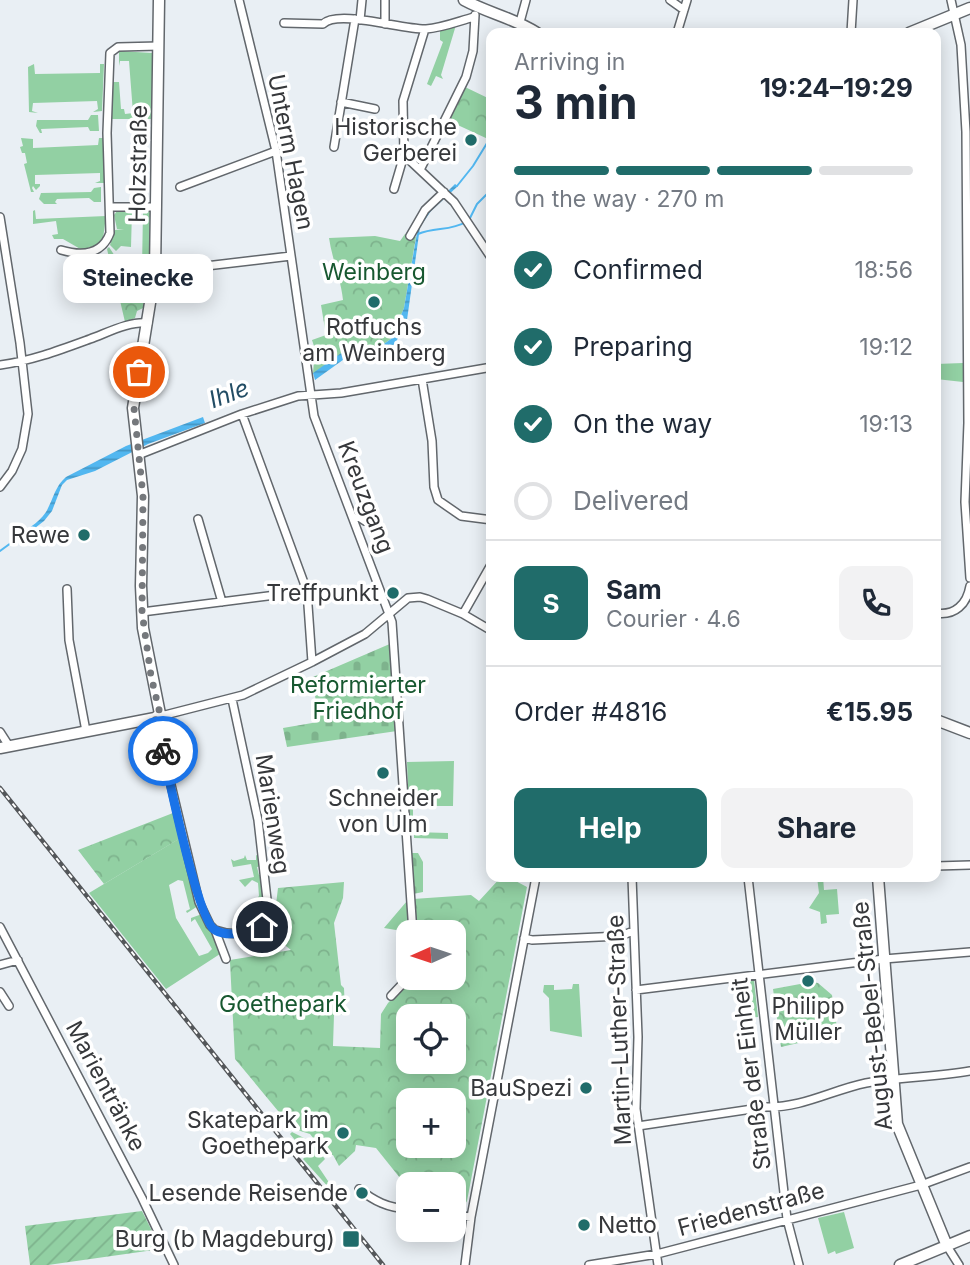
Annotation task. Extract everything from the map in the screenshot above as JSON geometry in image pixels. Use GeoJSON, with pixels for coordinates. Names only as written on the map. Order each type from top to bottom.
{"type":"FeatureCollection","features":[{"type":"Feature","properties":{"kind":"street","name":"Holzstraße"},"geometry":{"type":"LineString","coordinates":[[157,716],[142,612],[143,496],[134,403],[155,272],[159,0]]}},
{"type":"Feature","properties":{"kind":"street","name":"Unterm Hagen"},"geometry":{"type":"LineString","coordinates":[[239,0],[276,151],[311,395]]}},
{"type":"Feature","properties":{"kind":"street"},"geometry":{"type":"LineString","coordinates":[[334,147],[362,0]]}},
{"type":"Feature","properties":{"kind":"street"},"geometry":{"type":"LineString","coordinates":[[385,0],[385,24]]}},
{"type":"Feature","properties":{"kind":"street"},"geometry":{"type":"LineString","coordinates":[[464,0],[476,12]]}},
{"type":"Feature","properties":{"kind":"street"},"geometry":{"type":"LineString","coordinates":[[520,22],[526,0]]}},
{"type":"Feature","properties":{"kind":"street"},"geometry":{"type":"LineString","coordinates":[[670,0],[684,10]]}},
{"type":"Feature","properties":{"kind":"street"},"geometry":{"type":"LineString","coordinates":[[679,28],[687,0]]}},
{"type":"Feature","properties":{"kind":"street"},"geometry":{"type":"LineString","coordinates":[[851,28],[853,0]]}},
{"type":"Feature","properties":{"kind":"street"},"geometry":{"type":"LineString","coordinates":[[950,0],[962,55],[966,132],[968,450],[965,502],[970,578]]}},
{"type":"Feature","properties":{"kind":"street"},"geometry":{"type":"LineString","coordinates":[[922,28],[970,8]]}},
{"type":"Feature","properties":{"kind":"street"},"geometry":{"type":"LineString","coordinates":[[284,23],[323,23],[328,19],[358,19],[425,29],[476,12],[520,22],[529,28]]}},
{"type":"Feature","properties":{"kind":"street"},"geometry":{"type":"LineString","coordinates":[[420,170],[466,77],[476,12]]}},
{"type":"Feature","properties":{"kind":"street"},"geometry":{"type":"LineString","coordinates":[[394,189],[404,155],[403,101],[425,29]]}},
{"type":"Feature","properties":{"kind":"street"},"geometry":{"type":"LineString","coordinates":[[61,250],[79,254],[97,250],[103,246],[110,233],[107,133],[110,53],[118,47],[159,46]]}},
{"type":"Feature","properties":{"kind":"street"},"geometry":{"type":"LineString","coordinates":[[341,103],[375,109]]}},
{"type":"Feature","properties":{"kind":"street"},"geometry":{"type":"LineString","coordinates":[[180,187],[276,151]]}},
{"type":"Feature","properties":{"kind":"street"},"geometry":{"type":"LineString","coordinates":[[404,155],[446,194],[486,250]]}},
{"type":"Feature","properties":{"kind":"street"},"geometry":{"type":"LineString","coordinates":[[410,236],[425,210],[446,194]]}},
{"type":"Feature","properties":{"kind":"street"},"geometry":{"type":"LineString","coordinates":[[110,207],[157,207]]}},
{"type":"Feature","properties":{"kind":"street"},"geometry":{"type":"LineString","coordinates":[[0,217],[23,362],[28,414],[26,437],[18,460],[0,487]]}},
{"type":"Feature","properties":{"kind":"street"},"geometry":{"type":"LineString","coordinates":[[155,272],[290,256]]}},
{"type":"Feature","properties":{"kind":"street"},"geometry":{"type":"LineString","coordinates":[[0,365],[23,362],[116,330],[148,323]]}},
{"type":"Feature","properties":{"kind":"street"},"geometry":{"type":"LineString","coordinates":[[304,348],[313,343]]}},
{"type":"Feature","properties":{"kind":"street"},"geometry":{"type":"LineString","coordinates":[[138,449],[298,396],[341,393],[486,368]]}},
{"type":"Feature","properties":{"kind":"street"},"geometry":{"type":"LineString","coordinates":[[422,379],[432,441],[436,494],[443,505],[461,516],[486,519]]}},
{"type":"Feature","properties":{"kind":"street","name":"Kreuzgang"},"geometry":{"type":"LineString","coordinates":[[311,395],[314,416],[390,612],[396,652],[412,920]]}},
{"type":"Feature","properties":{"kind":"street"},"geometry":{"type":"LineString","coordinates":[[242,414],[307,591],[312,662]]}},
{"type":"Feature","properties":{"kind":"street"},"geometry":{"type":"LineString","coordinates":[[353,519],[359,517],[365,521]]}},
{"type":"Feature","properties":{"kind":"street"},"geometry":{"type":"LineString","coordinates":[[198,519],[222,602]]}},
{"type":"Feature","properties":{"kind":"street"},"geometry":{"type":"LineString","coordinates":[[463,614],[486,574]]}},
{"type":"Feature","properties":{"kind":"street"},"geometry":{"type":"LineString","coordinates":[[941,614],[948,615],[964,603],[970,586]]}},
{"type":"Feature","properties":{"kind":"street"},"geometry":{"type":"LineString","coordinates":[[67,589],[69,640],[86,731]]}},
{"type":"Feature","properties":{"kind":"street"},"geometry":{"type":"LineString","coordinates":[[142,612],[307,591]]}},
{"type":"Feature","properties":{"kind":"street"},"geometry":{"type":"LineString","coordinates":[[0,732],[4,747],[232,699],[356,640],[404,600],[415,597],[463,614],[486,627]]}},
{"type":"Feature","properties":{"kind":"street","name":"Marienweg"},"geometry":{"type":"LineString","coordinates":[[215,930],[229,934],[259,928],[265,925],[270,917],[258,820],[232,699]]}},
{"type":"Feature","properties":{"kind":"street"},"geometry":{"type":"LineString","coordinates":[[157,716],[199,902],[209,925],[215,930],[226,959]]}},
{"type":"Feature","properties":{"kind":"street"},"geometry":{"type":"LineString","coordinates":[[941,722],[970,733]]}},
{"type":"Feature","properties":{"kind":"street"},"geometry":{"type":"LineString","coordinates":[[941,866],[970,865]]}},
{"type":"Feature","properties":{"kind":"street"},"geometry":{"type":"LineString","coordinates":[[465,1265],[471,1217],[535,882]]}},
{"type":"Feature","properties":{"kind":"street","name":"Martin-Luther-Straße"},"geometry":{"type":"LineString","coordinates":[[632,882],[638,1044],[636,1103],[658,1265]]}},
{"type":"Feature","properties":{"kind":"street","name":"Straße der Einheit"},"geometry":{"type":"LineString","coordinates":[[749,882],[788,1219],[799,1265]]}},
{"type":"Feature","properties":{"kind":"street","name":"August-Bebel-Straße"},"geometry":{"type":"LineString","coordinates":[[877,882],[898,1128],[947,1246],[959,1265]]}},
{"type":"Feature","properties":{"kind":"street","name":"Marientränke"},"geometry":{"type":"LineString","coordinates":[[0,927],[147,1207],[174,1265]]}},
{"type":"Feature","properties":{"kind":"street"},"geometry":{"type":"LineString","coordinates":[[524,938],[532,940],[621,936],[633,931]]}},
{"type":"Feature","properties":{"kind":"street"},"geometry":{"type":"LineString","coordinates":[[636,990],[884,959],[970,952],[970,960]]}},
{"type":"Feature","properties":{"kind":"street"},"geometry":{"type":"LineString","coordinates":[[0,965],[18,960]]}},
{"type":"Feature","properties":{"kind":"street"},"geometry":{"type":"LineString","coordinates":[[391,996],[397,990]]}},
{"type":"Feature","properties":{"kind":"street"},"geometry":{"type":"LineString","coordinates":[[0,992],[9,1006]]}},
{"type":"Feature","properties":{"kind":"street"},"geometry":{"type":"LineString","coordinates":[[638,1126],[774,1108],[815,1100],[864,1084],[970,1071]]}},
{"type":"Feature","properties":{"kind":"street","name":"Friedenstraße"},"geometry":{"type":"LineString","coordinates":[[589,1265],[656,1254],[921,1185],[970,1167]]}},
{"type":"Feature","properties":{"kind":"street"},"geometry":{"type":"LineString","coordinates":[[359,1188],[374,1200],[396,1208]]}},
{"type":"Feature","properties":{"kind":"street"},"geometry":{"type":"LineString","coordinates":[[466,1216],[471,1217]]}},
{"type":"Feature","properties":{"kind":"street"},"geometry":{"type":"LineString","coordinates":[[900,1265],[970,1236]]}},
{"type":"Feature","properties":{"kind":"green space"},"geometry":{"type":"Polygon","coordinates":[[[456,25],[441,75],[443,79],[436,76],[431,86],[427,84],[443,42],[440,40],[440,28],[456,25]]]}},
{"type":"Feature","properties":{"kind":"green space"},"geometry":{"type":"Polygon","coordinates":[[[119,51],[152,53],[152,119],[112,119],[111,82],[119,82],[121,109],[124,109],[125,114],[133,113],[129,61],[120,61],[119,66],[119,51]]]}},
{"type":"Feature","properties":{"kind":"green space"},"geometry":{"type":"Polygon","coordinates":[[[34,64],[35,74],[100,73],[100,64],[104,64],[102,111],[93,112],[98,109],[97,101],[33,103],[32,111],[38,113],[29,112],[28,67],[34,64]]]}},
{"type":"Feature","properties":{"kind":"green space"},"geometry":{"type":"Polygon","coordinates":[[[465,87],[486,97],[486,138],[449,121],[465,87]]]}},
{"type":"Feature","properties":{"kind":"green space"},"geometry":{"type":"Polygon","coordinates":[[[91,115],[98,115],[99,131],[90,131],[88,127],[41,129],[40,133],[36,126],[37,120],[88,120],[91,115]]]}},
{"type":"Feature","properties":{"kind":"green space"},"geometry":{"type":"Polygon","coordinates":[[[21,138],[33,139],[33,148],[98,145],[99,138],[103,138],[105,183],[95,183],[100,181],[100,173],[35,175],[35,184],[40,186],[36,190],[33,186],[34,192],[31,192],[24,164],[27,163],[25,153],[22,153],[20,147],[23,146],[21,138]]]}},
{"type":"Feature","properties":{"kind":"green space"},"geometry":{"type":"Polygon","coordinates":[[[101,187],[101,202],[94,202],[89,198],[57,199],[57,204],[44,204],[39,199],[41,193],[91,192],[94,188],[101,187]]]}},
{"type":"Feature","properties":{"kind":"green space"},"geometry":{"type":"Polygon","coordinates":[[[35,210],[36,219],[106,216],[103,239],[97,245],[82,250],[63,239],[54,239],[52,235],[58,234],[56,221],[33,224],[35,210]]]}},
{"type":"Feature","properties":{"kind":"green space"},"geometry":{"type":"Polygon","coordinates":[[[117,211],[132,211],[131,247],[121,246],[116,251],[110,245],[115,230],[124,229],[117,229],[114,215],[117,211]]]}},
{"type":"Feature","properties":{"kind":"green space"},"geometry":{"type":"Polygon","coordinates":[[[143,211],[150,211],[149,269],[142,268],[143,211]]]}},
{"type":"Feature","properties":{"kind":"green space","name":"Weinberg"},"geometry":{"type":"Polygon","coordinates":[[[405,234],[416,237],[404,308],[391,339],[378,348],[367,349],[313,373],[315,349],[312,340],[326,335],[321,305],[343,300],[329,238],[375,236],[400,241],[405,234]]]}},
{"type":"Feature","properties":{"kind":"green space"},"geometry":{"type":"Polygon","coordinates":[[[109,247],[124,270],[147,270],[148,276],[137,275],[117,293],[107,249],[109,247]]]}},
{"type":"Feature","properties":{"kind":"green space"},"geometry":{"type":"Polygon","coordinates":[[[130,275],[148,276],[143,308],[137,311],[135,318],[125,322],[118,292],[126,285],[130,275]]]}},
{"type":"Feature","properties":{"kind":"green space"},"geometry":{"type":"Polygon","coordinates":[[[963,363],[963,382],[941,380],[941,364],[963,363]]]}},
{"type":"Feature","properties":{"kind":"green space","name":"Reformierter Friedhof"},"geometry":{"type":"Polygon","coordinates":[[[392,643],[397,731],[287,747],[283,728],[318,722],[313,677],[392,643]]]}},
{"type":"Feature","properties":{"kind":"green space"},"geometry":{"type":"Polygon","coordinates":[[[454,761],[453,806],[413,806],[413,832],[448,833],[448,839],[414,838],[414,834],[410,833],[407,762],[454,761]]]}},
{"type":"Feature","properties":{"kind":"green space"},"geometry":{"type":"Polygon","coordinates":[[[173,813],[179,839],[104,884],[78,850],[173,813]]]}},
{"type":"Feature","properties":{"kind":"green space"},"geometry":{"type":"Polygon","coordinates":[[[182,837],[193,897],[198,906],[187,913],[190,909],[183,881],[178,880],[169,885],[176,918],[199,956],[212,949],[195,919],[191,922],[191,918],[202,914],[221,951],[166,989],[89,893],[182,837]]]}},
{"type":"Feature","properties":{"kind":"green space"},"geometry":{"type":"Polygon","coordinates":[[[411,853],[418,853],[423,862],[423,892],[413,894],[411,853]]]}},
{"type":"Feature","properties":{"kind":"green space"},"geometry":{"type":"Polygon","coordinates":[[[245,855],[247,860],[256,860],[256,855],[261,857],[262,866],[257,867],[259,875],[263,875],[266,917],[263,924],[261,920],[255,922],[253,913],[256,912],[254,902],[259,896],[258,883],[252,880],[245,887],[239,880],[254,877],[251,864],[233,867],[231,859],[234,861],[244,858],[245,855]]]}},
{"type":"Feature","properties":{"kind":"green space","name":"Goethepark"},"geometry":{"type":"Polygon","coordinates":[[[344,882],[343,898],[334,923],[341,985],[344,988],[345,1014],[334,1015],[333,1046],[380,1048],[381,1014],[400,990],[466,990],[466,920],[414,920],[413,899],[471,895],[479,901],[496,882],[518,882],[527,887],[466,1202],[466,1172],[396,1173],[376,1148],[356,1145],[355,1151],[339,1166],[333,1155],[327,1155],[310,1134],[297,1130],[288,1123],[235,1059],[230,960],[291,950],[282,943],[274,921],[278,888],[344,882]]]}},
{"type":"Feature","properties":{"kind":"green space"},"geometry":{"type":"Polygon","coordinates":[[[818,882],[823,882],[824,890],[837,889],[839,914],[826,915],[827,923],[821,924],[820,912],[809,908],[819,893],[818,882]]]}},
{"type":"Feature","properties":{"kind":"green space"},"geometry":{"type":"Polygon","coordinates":[[[407,901],[409,920],[396,920],[396,930],[384,928],[407,901]]]}},
{"type":"Feature","properties":{"kind":"green space"},"geometry":{"type":"Polygon","coordinates":[[[754,980],[758,1017],[746,1018],[739,981],[754,980]]]}},
{"type":"Feature","properties":{"kind":"green space"},"geometry":{"type":"Polygon","coordinates":[[[818,983],[832,995],[838,1034],[781,1047],[773,989],[818,983]]]}},
{"type":"Feature","properties":{"kind":"green space"},"geometry":{"type":"Polygon","coordinates":[[[573,984],[579,984],[582,1037],[550,1031],[549,998],[543,992],[544,985],[554,985],[554,990],[572,989],[573,984]]]}},
{"type":"Feature","properties":{"kind":"green space"},"geometry":{"type":"Polygon","coordinates":[[[292,1132],[310,1141],[325,1159],[318,1166],[332,1187],[330,1189],[303,1159],[307,1155],[290,1134],[292,1132]]]}},
{"type":"Feature","properties":{"kind":"green space"},"geometry":{"type":"Polygon","coordinates":[[[142,1211],[161,1249],[48,1265],[30,1265],[25,1226],[142,1211]]]}},
{"type":"Feature","properties":{"kind":"green space"},"geometry":{"type":"Polygon","coordinates":[[[844,1212],[854,1248],[828,1254],[818,1218],[844,1212]]]}},
{"type":"Feature","properties":{"kind":"water"},"geometry":{"type":"Polygon","coordinates":[[[455,184],[458,186],[431,211],[420,227],[407,320],[395,344],[379,351],[347,357],[315,380],[313,373],[347,349],[378,348],[391,339],[404,308],[418,227],[429,210],[455,184]]]}},
{"type":"Feature","properties":{"kind":"water"},"geometry":{"type":"Polygon","coordinates":[[[203,417],[205,423],[148,444],[95,471],[67,480],[44,521],[17,542],[14,538],[43,516],[66,477],[126,446],[203,417]]]}},
{"type":"Feature","properties":{"kind":"waterway","name":"Ihle"},"geometry":{"type":"LineString","coordinates":[[457,186],[486,145]]}},
{"type":"Feature","properties":{"kind":"waterway","name":"Ihle"},"geometry":{"type":"LineString","coordinates":[[470,218],[477,204],[486,195]]}},
{"type":"Feature","properties":{"kind":"waterway","name":"Ihle"},"geometry":{"type":"LineString","coordinates":[[418,234],[466,222]]}},
{"type":"Feature","properties":{"kind":"waterway","name":"Ihle"},"geometry":{"type":"LineString","coordinates":[[0,551],[15,540]]}},
{"type":"Feature","properties":{"kind":"railway"},"geometry":{"type":"LineString","coordinates":[[0,788],[383,1265]]}},
{"type":"Feature","properties":{"kind":"way so far"},"geometry":{"type":"LineString","coordinates":[[139,372],[134,408],[143,496],[143,628],[160,714],[155,718],[163,751]]}},
{"type":"Feature","properties":{"kind":"place","name":"Historische Gerberei"},"geometry":{"type":"Point","coordinates":[471,140]}},
{"type":"Feature","properties":{"kind":"place","name":"Rotfuchs am Weinberg"},"geometry":{"type":"Point","coordinates":[374,302]}},
{"type":"Feature","properties":{"kind":"place","name":"Steinecke"},"geometry":{"type":"Point","coordinates":[139,372]}},
{"type":"Feature","properties":{"kind":"place","name":"Rewe"},"geometry":{"type":"Point","coordinates":[84,535]}},
{"type":"Feature","properties":{"kind":"place","name":"Treffpunkt"},"geometry":{"type":"Point","coordinates":[393,593]}},
{"type":"Feature","properties":{"kind":"place","name":"Schneider von Ulm"},"geometry":{"type":"Point","coordinates":[383,773]}},
{"type":"Feature","properties":{"kind":"place","name":"Philipp Müller"},"geometry":{"type":"Point","coordinates":[808,981]}},
{"type":"Feature","properties":{"kind":"place","name":"BauSpezi"},"geometry":{"type":"Point","coordinates":[586,1088]}},
{"type":"Feature","properties":{"kind":"place","name":"Skatepark im Goethepark"},"geometry":{"type":"Point","coordinates":[343,1133]}},
{"type":"Feature","properties":{"kind":"place","name":"Lesende Reisende"},"geometry":{"type":"Point","coordinates":[362,1193]}},
{"type":"Feature","properties":{"kind":"place","name":"Netto"},"geometry":{"type":"Point","coordinates":[584,1225]}},
{"type":"Feature","properties":{"kind":"place","name":"Burg (b Magdeburg)"},"geometry":{"type":"Point","coordinates":[351,1239]}},
{"type":"Feature","properties":{"kind":"route"},"geometry":{"type":"LineString","coordinates":[[163,751],[197,894],[209,925],[229,934],[262,927]]}}]}
